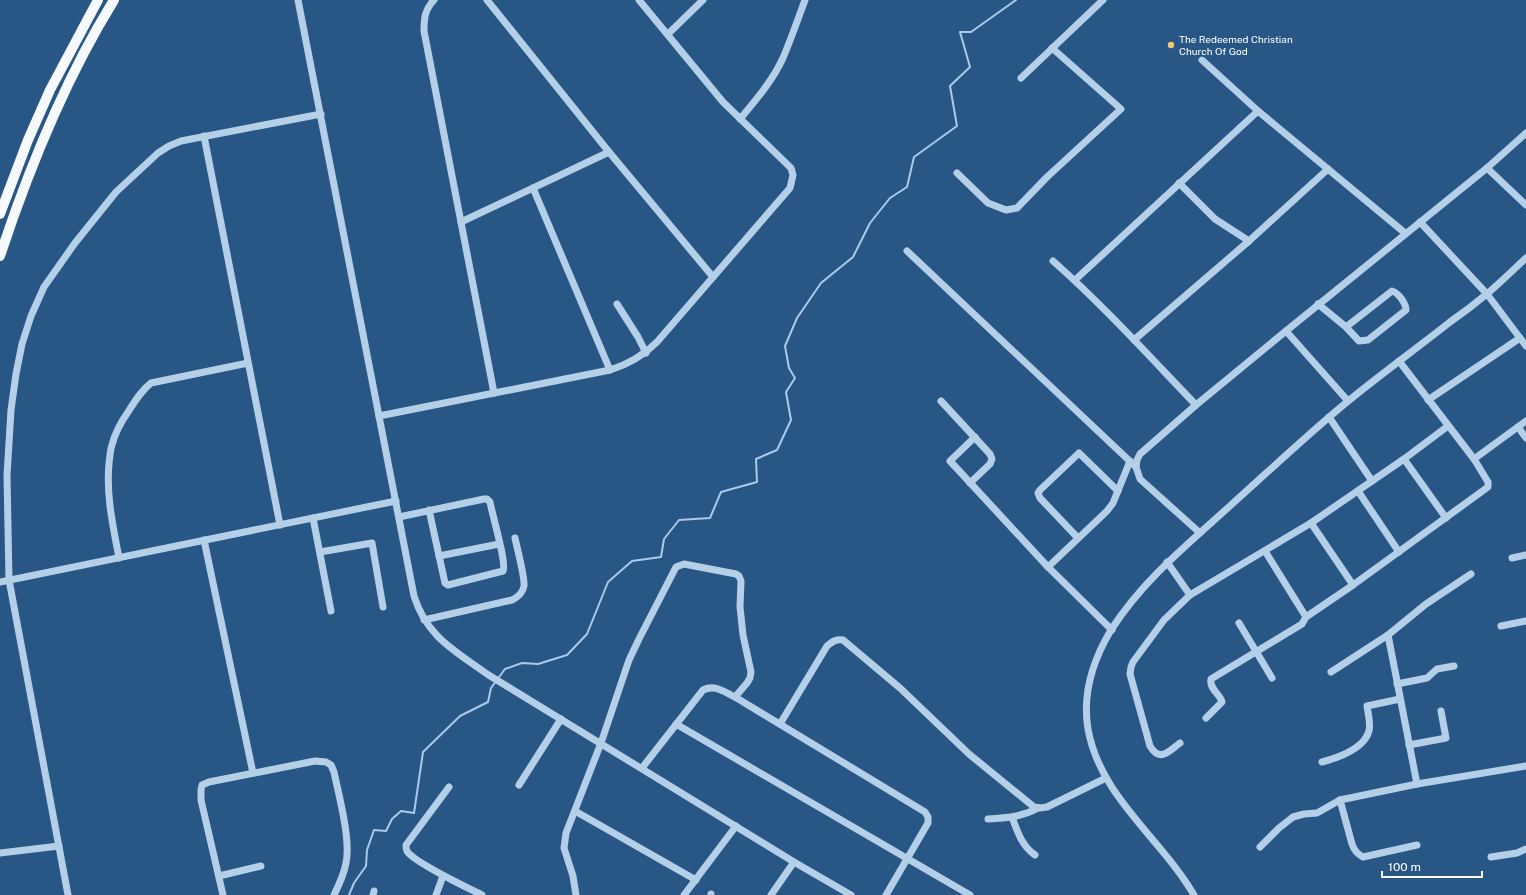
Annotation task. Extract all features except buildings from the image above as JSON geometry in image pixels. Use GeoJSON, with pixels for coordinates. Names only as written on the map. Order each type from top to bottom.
{"type":"FeatureCollection","features":[{"type":"Feature","properties":{"kind":"main road"},"geometry":{"type":"LineString","coordinates":[[0,214],[28,140],[50,90],[98,0]]}},
{"type":"Feature","properties":{"kind":"main road"},"geometry":{"type":"LineString","coordinates":[[0,256],[29,174],[57,109],[80,60],[114,0]]}},
{"type":"Feature","properties":{"kind":"street"},"geometry":{"type":"LineString","coordinates":[[298,0],[414,596],[424,620],[441,641],[487,674],[794,862],[851,895]]}},
{"type":"Feature","properties":{"kind":"street"},"geometry":{"type":"LineString","coordinates":[[434,0],[424,15],[424,31],[494,393]]}},
{"type":"Feature","properties":{"kind":"street"},"geometry":{"type":"LineString","coordinates":[[487,0],[609,152],[713,277]]}},
{"type":"Feature","properties":{"kind":"street"},"geometry":{"type":"LineString","coordinates":[[379,416],[610,370],[631,363],[646,353],[657,342],[790,188],[793,181],[791,168],[740,119],[703,79],[639,0]]}},
{"type":"Feature","properties":{"kind":"street"},"geometry":{"type":"LineString","coordinates":[[668,34],[703,0]]}},
{"type":"Feature","properties":{"kind":"street"},"geometry":{"type":"LineString","coordinates":[[740,119],[758,97],[782,59],[805,0]]}},
{"type":"Feature","properties":{"kind":"street"},"geometry":{"type":"LineString","coordinates":[[1021,78],[1103,0]]}},
{"type":"Feature","properties":{"kind":"street"},"geometry":{"type":"LineString","coordinates":[[957,173],[988,203],[1006,210],[1017,208],[1047,177],[1121,109],[1052,48]]}},
{"type":"Feature","properties":{"kind":"street"},"geometry":{"type":"LineString","coordinates":[[1202,60],[1258,111],[1405,233]]}},
{"type":"Feature","properties":{"kind":"street"},"geometry":{"type":"LineString","coordinates":[[1075,280],[1258,111]]}},
{"type":"Feature","properties":{"kind":"street"},"geometry":{"type":"LineString","coordinates":[[68,895],[9,580],[7,476],[11,410],[22,344],[31,316],[44,287],[75,243],[116,192],[158,153],[181,141],[321,114]]}},
{"type":"Feature","properties":{"kind":"street"},"geometry":{"type":"LineString","coordinates":[[1200,533],[1140,480],[1136,466],[1140,454],[1196,405],[1318,304],[1487,168],[1526,133]]}},
{"type":"Feature","properties":{"kind":"street"},"geometry":{"type":"LineString","coordinates":[[204,136],[280,525]]}},
{"type":"Feature","properties":{"kind":"street"},"geometry":{"type":"LineString","coordinates":[[461,222],[609,152]]}},
{"type":"Feature","properties":{"kind":"street"},"geometry":{"type":"LineString","coordinates":[[1487,168],[1526,205]]}},
{"type":"Feature","properties":{"kind":"street"},"geometry":{"type":"LineString","coordinates":[[1134,340],[1328,169]]}},
{"type":"Feature","properties":{"kind":"street"},"geometry":{"type":"LineString","coordinates":[[1179,183],[1215,219],[1248,241]]}},
{"type":"Feature","properties":{"kind":"street"},"geometry":{"type":"LineString","coordinates":[[533,188],[610,370]]}},
{"type":"Feature","properties":{"kind":"street"},"geometry":{"type":"LineString","coordinates":[[1420,222],[1487,294],[1526,346]]}},
{"type":"Feature","properties":{"kind":"street"},"geometry":{"type":"LineString","coordinates":[[907,251],[1136,466]]}},
{"type":"Feature","properties":{"kind":"street"},"geometry":{"type":"LineString","coordinates":[[1194,895],[1171,863],[1115,793],[1106,778],[1094,751],[1088,731],[1086,714],[1088,681],[1095,663],[1112,630],[1139,592],[1167,562],[1329,417],[1487,294],[1526,258]]}},
{"type":"Feature","properties":{"kind":"street"},"geometry":{"type":"LineString","coordinates":[[1053,261],[1075,280],[1196,405]]}},
{"type":"Feature","properties":{"kind":"street"},"geometry":{"type":"LineString","coordinates":[[1318,304],[1346,327],[1359,341],[1368,340],[1406,310],[1406,306],[1396,292],[1392,291],[1346,327]]}},
{"type":"Feature","properties":{"kind":"street"},"geometry":{"type":"LineString","coordinates":[[617,304],[638,337],[646,353]]}},
{"type":"Feature","properties":{"kind":"street"},"geometry":{"type":"LineString","coordinates":[[1286,331],[1348,401]]}},
{"type":"Feature","properties":{"kind":"street"},"geometry":{"type":"LineString","coordinates":[[1428,400],[1520,338]]}},
{"type":"Feature","properties":{"kind":"street"},"geometry":{"type":"LineString","coordinates":[[1206,718],[1222,702],[1222,699],[1211,687],[1211,680],[1302,624],[1306,617],[1353,585],[1488,487],[1488,482],[1474,460],[1399,361]]}},
{"type":"Feature","properties":{"kind":"street"},"geometry":{"type":"LineString","coordinates":[[119,558],[108,499],[111,446],[116,434],[134,403],[145,388],[151,384],[248,363]]}},
{"type":"Feature","properties":{"kind":"street"},"geometry":{"type":"LineString","coordinates":[[942,401],[990,454],[992,459],[990,464],[970,482]]}},
{"type":"Feature","properties":{"kind":"street"},"geometry":{"type":"LineString","coordinates":[[1329,417],[1372,481]]}},
{"type":"Feature","properties":{"kind":"street"},"geometry":{"type":"LineString","coordinates":[[1474,460],[1526,421]]}},
{"type":"Feature","properties":{"kind":"street"},"geometry":{"type":"LineString","coordinates":[[1180,743],[1165,754],[1159,755],[1154,752],[1150,746],[1130,674],[1131,667],[1164,620],[1190,595],[1311,523],[1404,459],[1448,426]]}},
{"type":"Feature","properties":{"kind":"street"},"geometry":{"type":"LineString","coordinates":[[1518,427],[1526,438]]}},
{"type":"Feature","properties":{"kind":"street"},"geometry":{"type":"LineString","coordinates":[[975,437],[950,461],[1048,568],[1112,630]]}},
{"type":"Feature","properties":{"kind":"street"},"geometry":{"type":"LineString","coordinates":[[1078,538],[1040,498],[1038,493],[1040,490],[1080,453],[1118,491]]}},
{"type":"Feature","properties":{"kind":"street"},"geometry":{"type":"LineString","coordinates":[[1404,459],[1446,518]]}},
{"type":"Feature","properties":{"kind":"street"},"geometry":{"type":"LineString","coordinates":[[1048,568],[1107,511],[1113,503],[1130,461]]}},
{"type":"Feature","properties":{"kind":"street"},"geometry":{"type":"LineString","coordinates":[[1358,491],[1399,552]]}},
{"type":"Feature","properties":{"kind":"street"},"geometry":{"type":"LineString","coordinates":[[399,517],[429,510],[487,499],[490,502],[504,567],[503,571],[448,585],[444,581],[429,510]]}},
{"type":"Feature","properties":{"kind":"street"},"geometry":{"type":"LineString","coordinates":[[0,582],[396,501]]}},
{"type":"Feature","properties":{"kind":"street"},"geometry":{"type":"LineString","coordinates":[[313,518],[332,611]]}},
{"type":"Feature","properties":{"kind":"street"},"geometry":{"type":"LineString","coordinates":[[1311,523],[1353,585]]}},
{"type":"Feature","properties":{"kind":"street"},"geometry":{"type":"LineString","coordinates":[[424,620],[517,598],[523,590],[524,582],[515,538]]}},
{"type":"Feature","properties":{"kind":"street"},"geometry":{"type":"LineString","coordinates":[[204,540],[253,773]]}},
{"type":"Feature","properties":{"kind":"street"},"geometry":{"type":"LineString","coordinates":[[320,552],[372,543],[383,607]]}},
{"type":"Feature","properties":{"kind":"street"},"geometry":{"type":"LineString","coordinates":[[439,556],[499,544]]}},
{"type":"Feature","properties":{"kind":"street"},"geometry":{"type":"LineString","coordinates":[[1265,551],[1306,617]]}},
{"type":"Feature","properties":{"kind":"street"},"geometry":{"type":"LineString","coordinates":[[1512,558],[1526,555]]}},
{"type":"Feature","properties":{"kind":"street"},"geometry":{"type":"LineString","coordinates":[[1167,562],[1190,595]]}},
{"type":"Feature","properties":{"kind":"street"},"geometry":{"type":"LineString","coordinates":[[576,895],[573,876],[564,848],[566,833],[601,743],[629,660],[676,568],[680,565],[684,564],[728,572],[739,576],[741,581],[740,607],[743,635],[751,672],[747,683],[735,697]]}},
{"type":"Feature","properties":{"kind":"street"},"geometry":{"type":"LineString","coordinates":[[1331,672],[1388,635],[1426,604],[1471,574]]}},
{"type":"Feature","properties":{"kind":"street"},"geometry":{"type":"LineString","coordinates":[[1501,626],[1526,621]]}},
{"type":"Feature","properties":{"kind":"street"},"geometry":{"type":"LineString","coordinates":[[1239,623],[1272,678]]}},
{"type":"Feature","properties":{"kind":"street"},"geometry":{"type":"LineString","coordinates":[[1388,635],[1417,784]]}},
{"type":"Feature","properties":{"kind":"street"},"geometry":{"type":"LineString","coordinates":[[780,724],[827,646],[832,641],[838,639],[843,640],[900,688],[969,754],[1034,807],[1038,808]]}},
{"type":"Feature","properties":{"kind":"street"},"geometry":{"type":"LineString","coordinates":[[1397,684],[1427,678],[1437,669],[1454,666]]}},
{"type":"Feature","properties":{"kind":"street"},"geometry":{"type":"LineString","coordinates":[[642,768],[703,690],[715,687],[735,697],[925,812],[928,817],[928,823],[886,895]]}},
{"type":"Feature","properties":{"kind":"street"},"geometry":{"type":"LineString","coordinates":[[1322,762],[1343,756],[1364,740],[1369,731],[1367,706],[1400,699]]}},
{"type":"Feature","properties":{"kind":"street"},"geometry":{"type":"LineString","coordinates":[[1409,745],[1446,738],[1440,711]]}},
{"type":"Feature","properties":{"kind":"street"},"geometry":{"type":"LineString","coordinates":[[519,785],[561,719]]}},
{"type":"Feature","properties":{"kind":"street"},"geometry":{"type":"LineString","coordinates":[[676,724],[907,860],[970,895]]}},
{"type":"Feature","properties":{"kind":"street"},"geometry":{"type":"LineString","coordinates":[[223,895],[201,800],[202,785],[209,782],[315,761],[326,762],[331,765],[334,772],[343,820],[346,862],[334,895]]}},
{"type":"Feature","properties":{"kind":"street"},"geometry":{"type":"LineString","coordinates":[[1260,848],[1279,828],[1293,817],[1317,813],[1340,800],[1417,784],[1526,766]]}},
{"type":"Feature","properties":{"kind":"street"},"geometry":{"type":"LineString","coordinates":[[988,819],[1027,814],[1038,808],[1047,807],[1106,778]]}},
{"type":"Feature","properties":{"kind":"street"},"geometry":{"type":"LineString","coordinates":[[449,787],[406,845],[407,851],[444,876],[482,895]]}},
{"type":"Feature","properties":{"kind":"street"},"geometry":{"type":"LineString","coordinates":[[1340,800],[1352,844],[1362,857],[1417,845]]}},
{"type":"Feature","properties":{"kind":"street"},"geometry":{"type":"LineString","coordinates":[[575,810],[696,880]]}},
{"type":"Feature","properties":{"kind":"street"},"geometry":{"type":"LineString","coordinates":[[1012,817],[1021,839],[1028,850],[1035,855]]}},
{"type":"Feature","properties":{"kind":"street"},"geometry":{"type":"LineString","coordinates":[[684,895],[736,826]]}},
{"type":"Feature","properties":{"kind":"street"},"geometry":{"type":"LineString","coordinates":[[0,853],[59,846]]}},
{"type":"Feature","properties":{"kind":"street"},"geometry":{"type":"LineString","coordinates":[[1490,857],[1517,853],[1526,849]]}},
{"type":"Feature","properties":{"kind":"street"},"geometry":{"type":"LineString","coordinates":[[771,895],[794,862]]}},
{"type":"Feature","properties":{"kind":"street"},"geometry":{"type":"LineString","coordinates":[[219,876],[261,866]]}},
{"type":"Feature","properties":{"kind":"street"},"geometry":{"type":"LineString","coordinates":[[436,895],[444,876]]}},
{"type":"Feature","properties":{"kind":"waterway"},"geometry":{"type":"LineString","coordinates":[[349,895],[354,883],[366,866],[367,850],[374,830],[386,831],[392,819],[401,811],[414,813],[423,752],[460,716],[488,702],[491,688],[505,669],[522,663],[538,664],[567,655],[587,634],[608,582],[632,561],[661,557],[664,539],[679,520],[710,518],[721,492],[757,482],[756,459],[777,450],[791,420],[786,392],[795,378],[789,368],[785,346],[797,318],[821,283],[853,257],[870,223],[890,198],[907,187],[914,157],[957,126],[950,86],[970,67],[960,32],[971,32],[1016,0]]}},
{"type":"Feature","properties":{"kind":"place","name":"The Redeemed Christian Church Of God"},"geometry":{"type":"Point","coordinates":[1171,45]}}]}
